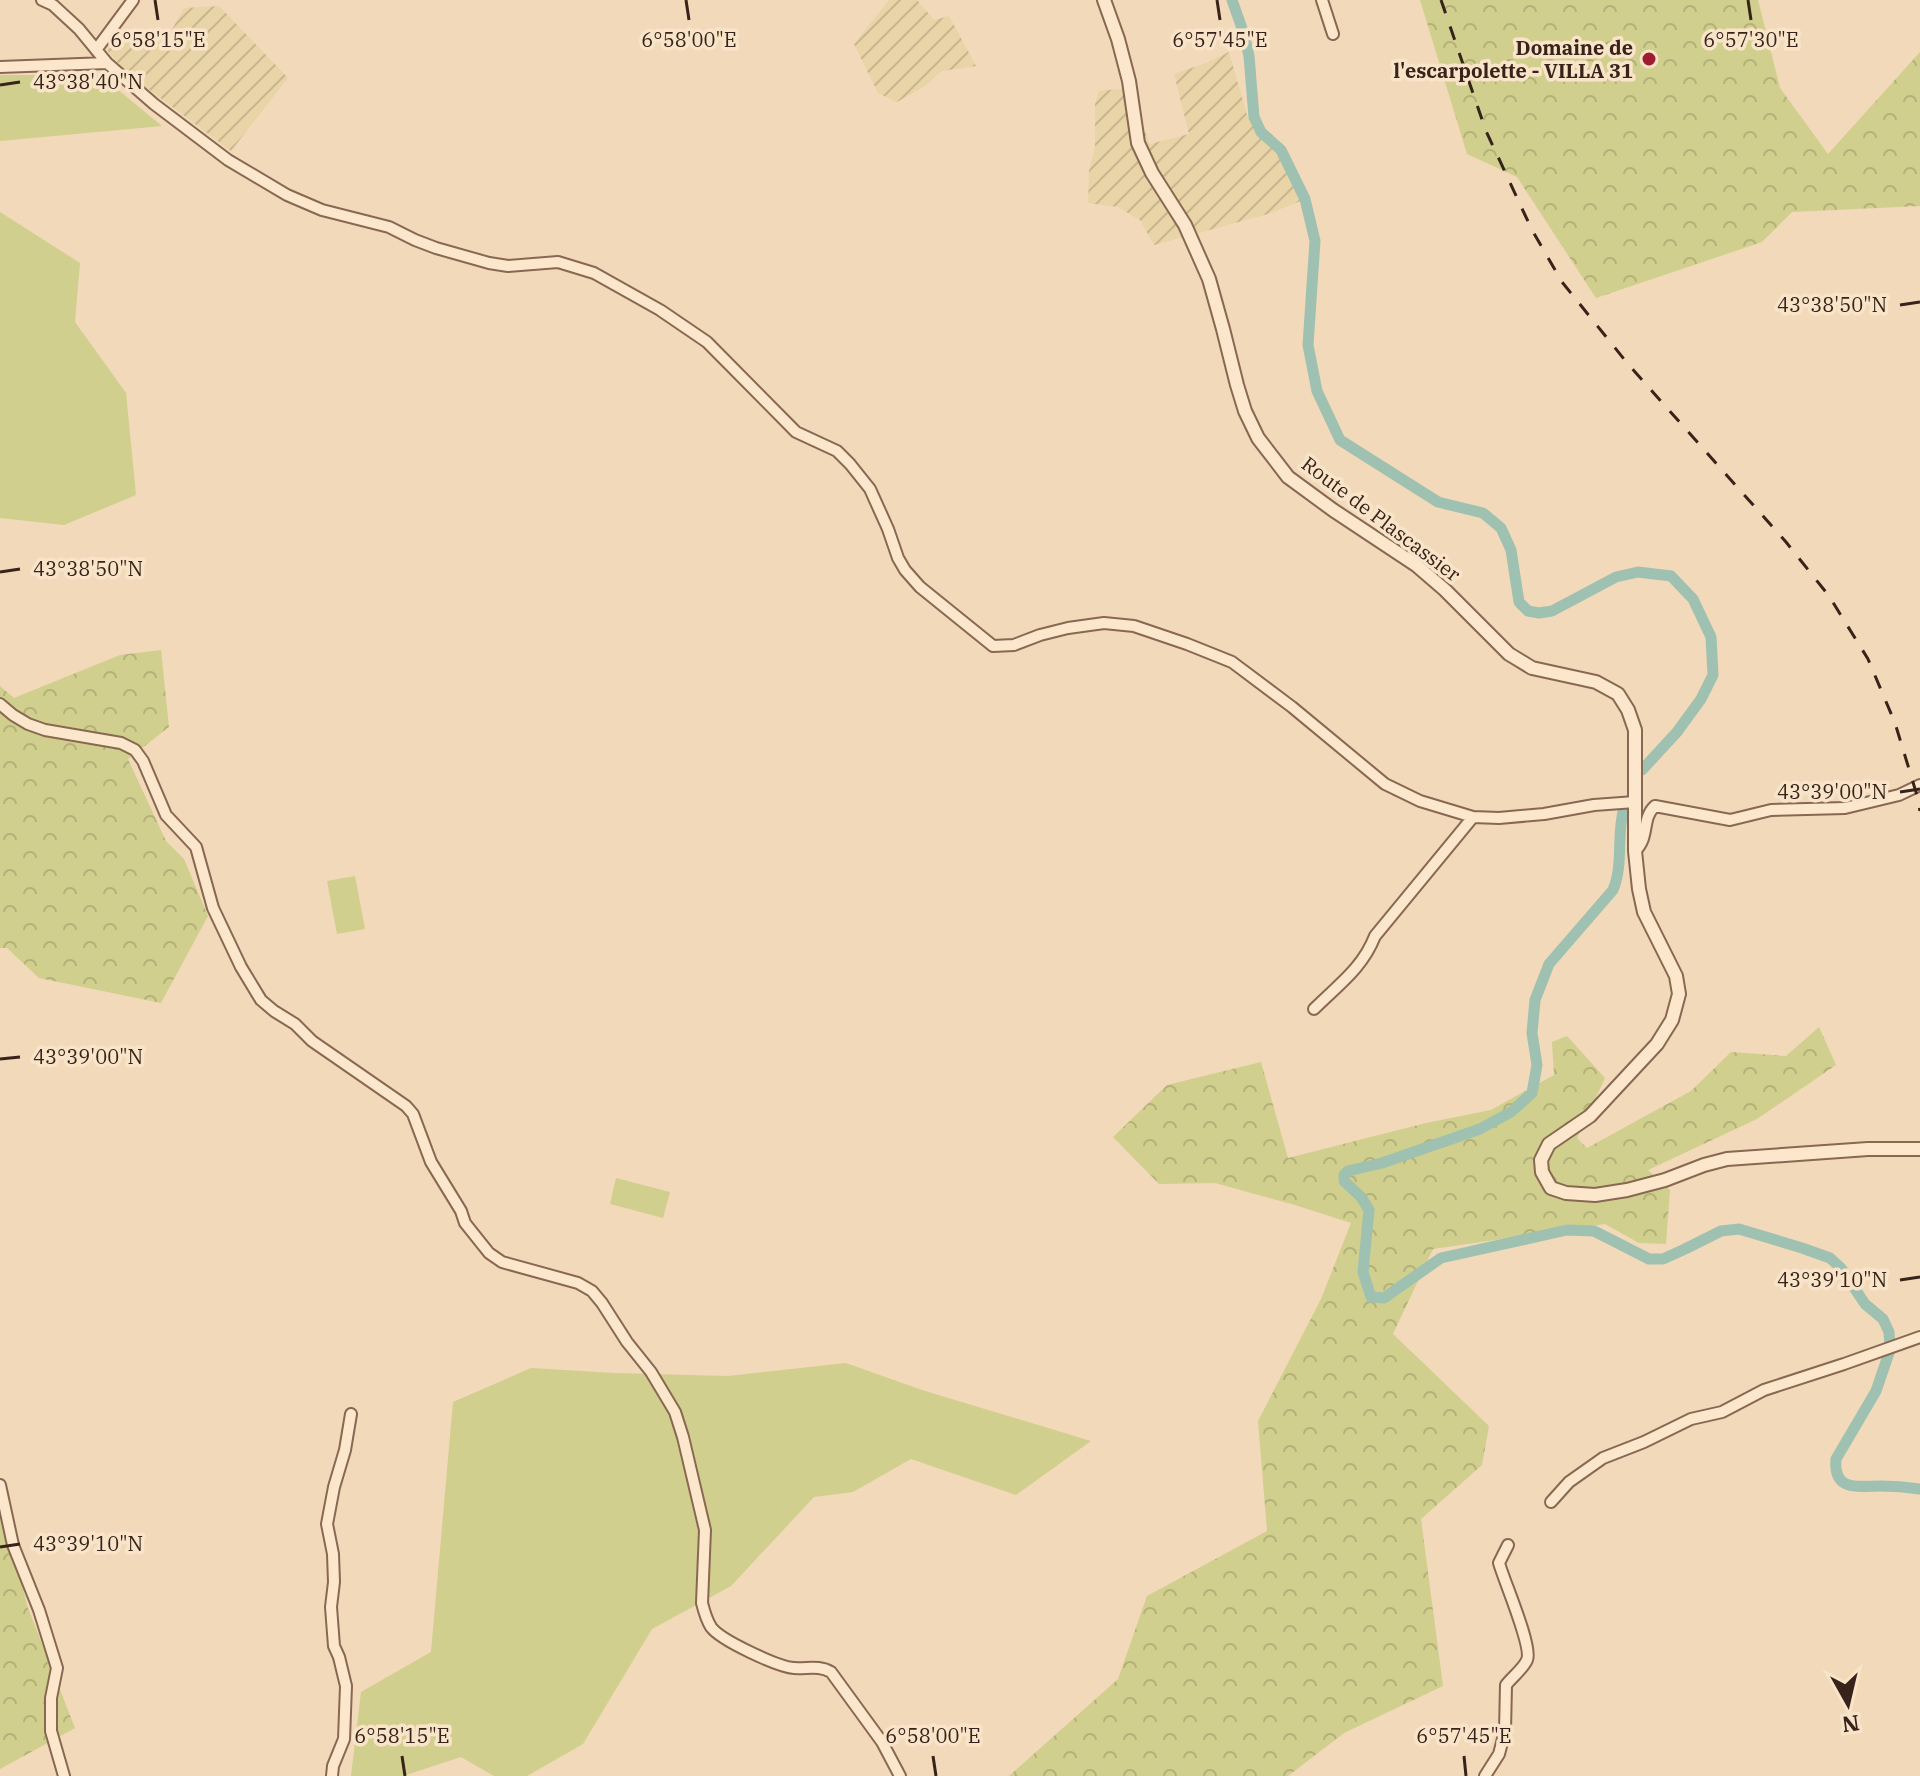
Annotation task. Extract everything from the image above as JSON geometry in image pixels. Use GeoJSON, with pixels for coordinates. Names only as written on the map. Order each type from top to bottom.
{"type":"FeatureCollection","features":[{"type":"Feature","properties":{"kind":"street"},"geometry":{"type":"LineString","coordinates":[[42,0],[53,5],[79,29],[107,63],[154,104],[228,160],[287,195],[322,210],[374,221],[436,248],[489,263],[508,266],[558,262],[594,273],[660,310],[707,342],[796,432],[837,451],[850,464],[870,489],[905,570],[920,587],[993,646],[1014,645],[1068,628],[1104,623],[1134,626],[1187,644],[1232,662],[1385,784],[1420,801],[1473,817],[1544,814],[1635,802]]}},
{"type":"Feature","properties":{"kind":"street"},"geometry":{"type":"LineString","coordinates":[[96,50],[133,0]]}},
{"type":"Feature","properties":{"kind":"street","name":"Route de Plascassier"},"geometry":{"type":"LineString","coordinates":[[1104,0],[1129,81],[1138,143],[1152,173],[1185,225],[1209,279],[1245,411],[1258,438],[1288,477],[1416,565],[1509,654],[1532,668],[1596,682],[1618,694],[1628,710],[1635,730],[1635,851],[1639,889],[1644,912],[1676,976],[1679,994],[1672,1020],[1657,1044],[1590,1116],[1549,1144],[1541,1160],[1542,1172],[1551,1188],[1566,1193],[1595,1195],[1665,1180],[1727,1159],[1868,1149],[1920,1149]]}},
{"type":"Feature","properties":{"kind":"street"},"geometry":{"type":"LineString","coordinates":[[1322,0],[1333,34]]}},
{"type":"Feature","properties":{"kind":"street"},"geometry":{"type":"LineString","coordinates":[[0,67],[107,63]]}},
{"type":"Feature","properties":{"kind":"street"},"geometry":{"type":"LineString","coordinates":[[0,704],[20,720],[45,730],[121,743],[135,750],[143,761],[166,815],[196,847],[213,908],[241,967],[261,1000],[295,1024],[312,1041],[406,1106],[413,1114],[431,1162],[465,1223],[489,1253],[502,1262],[578,1283],[592,1291],[651,1372],[675,1412],[705,1530],[702,1603],[711,1626],[718,1634],[749,1651],[787,1667],[820,1667],[831,1672],[882,1742],[900,1776]]}},
{"type":"Feature","properties":{"kind":"street"},"geometry":{"type":"LineString","coordinates":[[1635,851],[1643,844],[1648,813],[1655,806],[1730,820],[1771,810],[1845,808],[1899,795],[1920,785]]}},
{"type":"Feature","properties":{"kind":"street"},"geometry":{"type":"LineString","coordinates":[[1314,1009],[1352,974],[1369,951],[1375,936],[1473,817]]}},
{"type":"Feature","properties":{"kind":"street"},"geometry":{"type":"LineString","coordinates":[[1551,1502],[1569,1482],[1603,1458],[1691,1419],[1722,1412],[1764,1390],[1920,1337]]}},
{"type":"Feature","properties":{"kind":"street"},"geometry":{"type":"LineString","coordinates":[[332,1776],[344,1739],[346,1686],[334,1646],[331,1607],[333,1554],[327,1524],[351,1414]]}},
{"type":"Feature","properties":{"kind":"street"},"geometry":{"type":"LineString","coordinates":[[0,1485],[13,1545],[39,1610],[57,1668],[51,1698],[51,1731],[64,1776]]}},
{"type":"Feature","properties":{"kind":"street"},"geometry":{"type":"LineString","coordinates":[[1485,1776],[1499,1754],[1505,1731],[1506,1685],[1526,1662],[1528,1653],[1499,1563],[1508,1545]]}},
{"type":"Feature","properties":{"kind":"shaded area"},"geometry":{"type":"Polygon","coordinates":[[[889,0],[917,0],[934,20],[949,16],[976,66],[942,71],[925,86],[897,102],[878,93],[854,44],[889,0]]]}},
{"type":"Feature","properties":{"kind":"shaded area"},"geometry":{"type":"Polygon","coordinates":[[[219,6],[288,78],[231,151],[126,72],[107,50],[118,33],[136,48],[154,39],[163,46],[184,8],[219,6]]]}},
{"type":"Feature","properties":{"kind":"shaded area"},"geometry":{"type":"Polygon","coordinates":[[[1229,52],[1247,115],[1259,136],[1280,151],[1303,200],[1268,214],[1154,245],[1140,220],[1118,207],[1088,203],[1089,171],[1095,147],[1095,104],[1099,91],[1128,88],[1150,144],[1189,134],[1174,74],[1229,52]]]}},
{"type":"Feature","properties":{"kind":"green space"},"geometry":{"type":"Polygon","coordinates":[[[1420,0],[1758,0],[1780,88],[1828,154],[1920,52],[1920,206],[1792,212],[1762,242],[1596,298],[1517,177],[1467,154],[1420,0]]]}},
{"type":"Feature","properties":{"kind":"green space"},"geometry":{"type":"Polygon","coordinates":[[[0,75],[100,75],[162,126],[0,141],[0,75]]]}},
{"type":"Feature","properties":{"kind":"green space"},"geometry":{"type":"Polygon","coordinates":[[[0,212],[80,263],[75,322],[126,393],[136,495],[64,525],[0,518],[0,212]]]}},
{"type":"Feature","properties":{"kind":"green space"},"geometry":{"type":"Polygon","coordinates":[[[161,650],[169,727],[128,759],[166,841],[184,859],[208,916],[161,1003],[39,978],[7,948],[0,948],[0,686],[14,698],[120,655],[161,650]]]}},
{"type":"Feature","properties":{"kind":"green space"},"geometry":{"type":"Polygon","coordinates":[[[355,876],[365,929],[337,934],[327,881],[355,876]]]}},
{"type":"Feature","properties":{"kind":"green space"},"geometry":{"type":"Polygon","coordinates":[[[1819,1027],[1836,1065],[1757,1119],[1648,1170],[1670,1190],[1666,1244],[1639,1243],[1605,1224],[1433,1249],[1393,1334],[1489,1426],[1482,1465],[1421,1519],[1443,1686],[1344,1733],[1288,1776],[1009,1776],[1118,1679],[1147,1596],[1267,1531],[1258,1421],[1321,1299],[1351,1223],[1215,1183],[1159,1184],[1113,1137],[1167,1085],[1261,1062],[1288,1158],[1491,1110],[1554,1075],[1552,1042],[1567,1036],[1605,1078],[1577,1138],[1587,1148],[1691,1091],[1731,1052],[1786,1056],[1819,1027]]]}},
{"type":"Feature","properties":{"kind":"green space"},"geometry":{"type":"Polygon","coordinates":[[[616,1178],[670,1192],[663,1218],[610,1204],[616,1178]]]}},
{"type":"Feature","properties":{"kind":"green space"},"geometry":{"type":"Polygon","coordinates":[[[846,1363],[922,1390],[1091,1441],[1016,1495],[911,1459],[853,1492],[814,1497],[731,1586],[652,1629],[583,1744],[527,1776],[494,1776],[461,1757],[403,1776],[351,1776],[361,1692],[431,1652],[453,1402],[531,1368],[728,1376],[846,1363]]]}},
{"type":"Feature","properties":{"kind":"green space"},"geometry":{"type":"Polygon","coordinates":[[[0,1499],[28,1608],[75,1728],[0,1769],[0,1499]]]}},
{"type":"Feature","properties":{"kind":"waterway"},"geometry":{"type":"LineString","coordinates":[[1232,0],[1249,56],[1254,117],[1261,132],[1281,150],[1305,199],[1315,241],[1308,345],[1317,391],[1340,440],[1438,502],[1483,513],[1501,528],[1511,550],[1519,602],[1528,611],[1552,611],[1616,577],[1638,572],[1671,576],[1693,599],[1711,637],[1713,675],[1701,699],[1677,732],[1642,770]]}},
{"type":"Feature","properties":{"kind":"waterway"},"geometry":{"type":"LineString","coordinates":[[1624,808],[1613,890],[1549,964],[1535,1000],[1532,1033],[1537,1065],[1532,1093],[1511,1112],[1480,1129],[1382,1163],[1348,1171],[1344,1175],[1344,1181],[1361,1197],[1369,1210],[1363,1272],[1371,1297],[1384,1298],[1441,1258],[1567,1230],[1594,1231],[1649,1259],[1663,1259],[1721,1231],[1739,1229],[1830,1258],[1841,1268],[1865,1304],[1883,1319],[1889,1332],[1890,1346]]}},
{"type":"Feature","properties":{"kind":"waterway"},"geometry":{"type":"LineString","coordinates":[[1890,1350],[1876,1391],[1836,1459],[1836,1470],[1843,1482],[1849,1485],[1920,1489]]}},
{"type":"Feature","properties":{"kind":"railway"},"geometry":{"type":"LineString","coordinates":[[1441,0],[1486,131],[1532,230],[1562,282],[1628,364],[1786,542],[1829,596],[1868,659],[1895,723],[1920,811]]}},
{"type":"Feature","properties":{"kind":"place","name":"Domaine de l'escarpolette - VILLA 31"},"geometry":{"type":"Point","coordinates":[1649,59]}}]}
